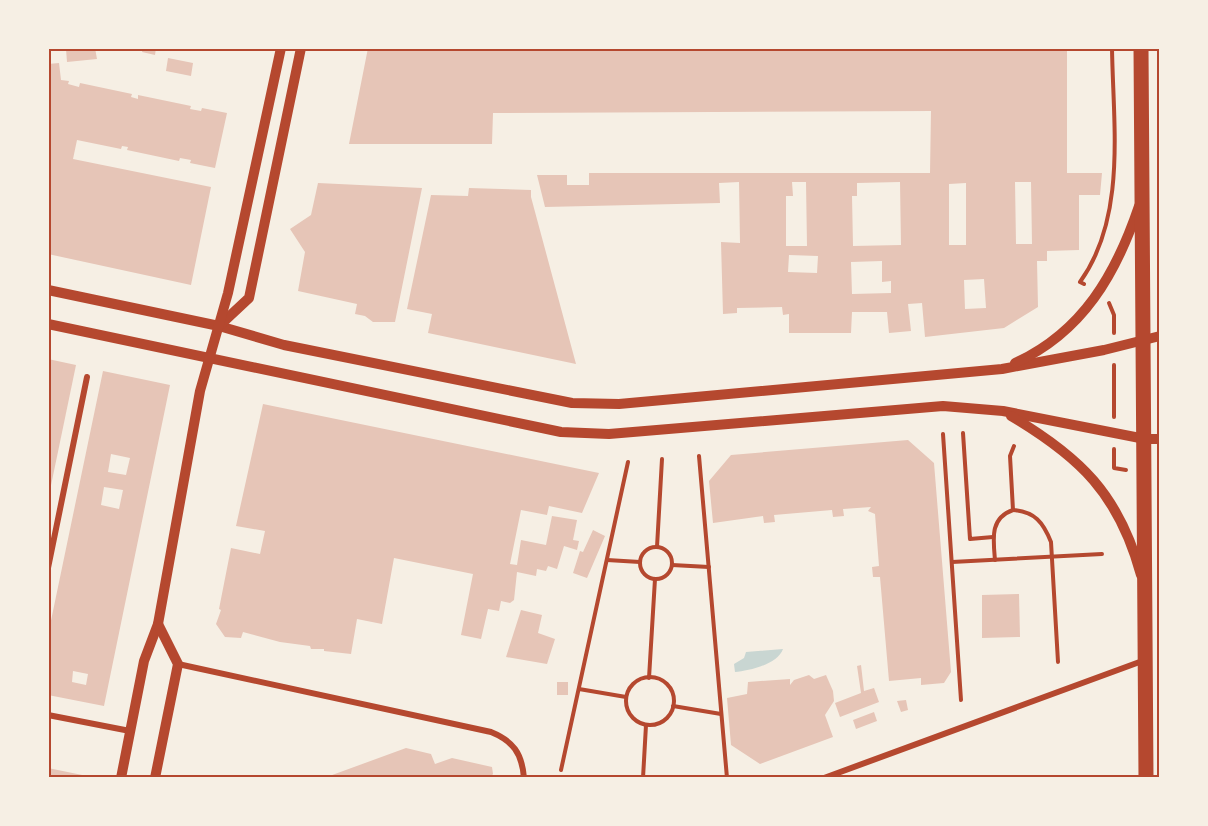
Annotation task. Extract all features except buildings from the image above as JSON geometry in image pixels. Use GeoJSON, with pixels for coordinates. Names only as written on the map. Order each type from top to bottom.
{"type":"FeatureCollection","features":[{"type":"Feature","properties":{"kind":"main road"},"geometry":{"type":"LineString","coordinates":[[1141,48],[1143,340],[1153,439],[1146,592],[1146,778]]}},
{"type":"Feature","properties":{"kind":"street"},"geometry":{"type":"LineString","coordinates":[[121,778],[144,661],[158,624],[198,400],[228,293],[281,48]]}},
{"type":"Feature","properties":{"kind":"street"},"geometry":{"type":"LineString","coordinates":[[219,326],[249,298],[301,48]]}},
{"type":"Feature","properties":{"kind":"street"},"geometry":{"type":"LineString","coordinates":[[1002,369],[1049,345],[1092,304],[1126,244],[1142,196]]}},
{"type":"Feature","properties":{"kind":"street"},"geometry":{"type":"LineString","coordinates":[[48,290],[219,326],[284,345],[572,403],[619,404],[1002,369],[1160,336]]}},
{"type":"Feature","properties":{"kind":"street"},"geometry":{"type":"LineString","coordinates":[[48,324],[527,426],[583,434],[658,431],[943,406],[1003,411],[1153,439]]}},
{"type":"Feature","properties":{"kind":"street"},"geometry":{"type":"LineString","coordinates":[[48,568],[87,377]]}},
{"type":"Feature","properties":{"kind":"street"},"geometry":{"type":"LineString","coordinates":[[1003,411],[1049,439],[1089,474],[1112,506],[1126,534],[1146,592]]}},
{"type":"Feature","properties":{"kind":"street"},"geometry":{"type":"LineString","coordinates":[[154,778],[178,664],[158,624]]}},
{"type":"Feature","properties":{"kind":"street"},"geometry":{"type":"LineString","coordinates":[[824,778],[1146,660]]}},
{"type":"Feature","properties":{"kind":"street"},"geometry":{"type":"LineString","coordinates":[[178,664],[491,732],[506,738],[517,750],[523,765],[524,778]]}},
{"type":"Feature","properties":{"kind":"street"},"geometry":{"type":"LineString","coordinates":[[48,715],[130,732]]}},
{"type":"Feature","properties":{"kind":"path"},"geometry":{"type":"LineString","coordinates":[[1080,282],[1097,253],[1111,206],[1112,48]]}},
{"type":"Feature","properties":{"kind":"path"},"geometry":{"type":"LineString","coordinates":[[1110,304],[1114,315]]}},
{"type":"Feature","properties":{"kind":"path"},"geometry":{"type":"LineString","coordinates":[[1114,372],[1114,399]]}},
{"type":"Feature","properties":{"kind":"path"},"geometry":{"type":"LineString","coordinates":[[943,434],[960,700]]}},
{"type":"Feature","properties":{"kind":"path"},"geometry":{"type":"LineString","coordinates":[[963,434],[970,539],[993,537]]}},
{"type":"Feature","properties":{"kind":"path"},"geometry":{"type":"LineString","coordinates":[[1014,447],[1010,456],[1014,510]]}},
{"type":"Feature","properties":{"kind":"path"},"geometry":{"type":"LineString","coordinates":[[699,456],[727,778]]}},
{"type":"Feature","properties":{"kind":"path"},"geometry":{"type":"LineString","coordinates":[[1113,458],[1114,468],[1125,470]]}},
{"type":"Feature","properties":{"kind":"path"},"geometry":{"type":"LineString","coordinates":[[657,547],[663,459]]}},
{"type":"Feature","properties":{"kind":"path"},"geometry":{"type":"LineString","coordinates":[[561,770],[628,462]]}},
{"type":"Feature","properties":{"kind":"path"},"geometry":{"type":"LineString","coordinates":[[995,560],[993,537],[996,521],[1003,514],[1014,510],[1026,511],[1044,525],[1053,557],[1058,662]]}},
{"type":"Feature","properties":{"kind":"path"},"geometry":{"type":"LineString","coordinates":[[657,547],[669,554],[672,565],[665,576],[655,579],[645,574],[640,562],[645,550],[657,547]]}},
{"type":"Feature","properties":{"kind":"path"},"geometry":{"type":"LineString","coordinates":[[952,562],[1102,554]]}},
{"type":"Feature","properties":{"kind":"path"},"geometry":{"type":"LineString","coordinates":[[607,560],[640,562]]}},
{"type":"Feature","properties":{"kind":"path"},"geometry":{"type":"LineString","coordinates":[[672,565],[709,567]]}},
{"type":"Feature","properties":{"kind":"path"},"geometry":{"type":"LineString","coordinates":[[649,678],[655,579]]}},
{"type":"Feature","properties":{"kind":"path"},"geometry":{"type":"LineString","coordinates":[[649,678],[666,684],[671,690],[673,706],[665,720],[646,725],[630,715],[626,697],[636,682],[649,678]]}},
{"type":"Feature","properties":{"kind":"path"},"geometry":{"type":"LineString","coordinates":[[579,689],[626,697]]}},
{"type":"Feature","properties":{"kind":"path"},"geometry":{"type":"LineString","coordinates":[[673,706],[721,714]]}},
{"type":"Feature","properties":{"kind":"path"},"geometry":{"type":"LineString","coordinates":[[643,778],[646,725]]}},
{"type":"Feature","properties":{"kind":"shaded area"},"geometry":{"type":"Polygon","coordinates":[[[783,649],[769,663],[735,672],[734,664],[744,658],[746,652],[783,649]]]}}]}
